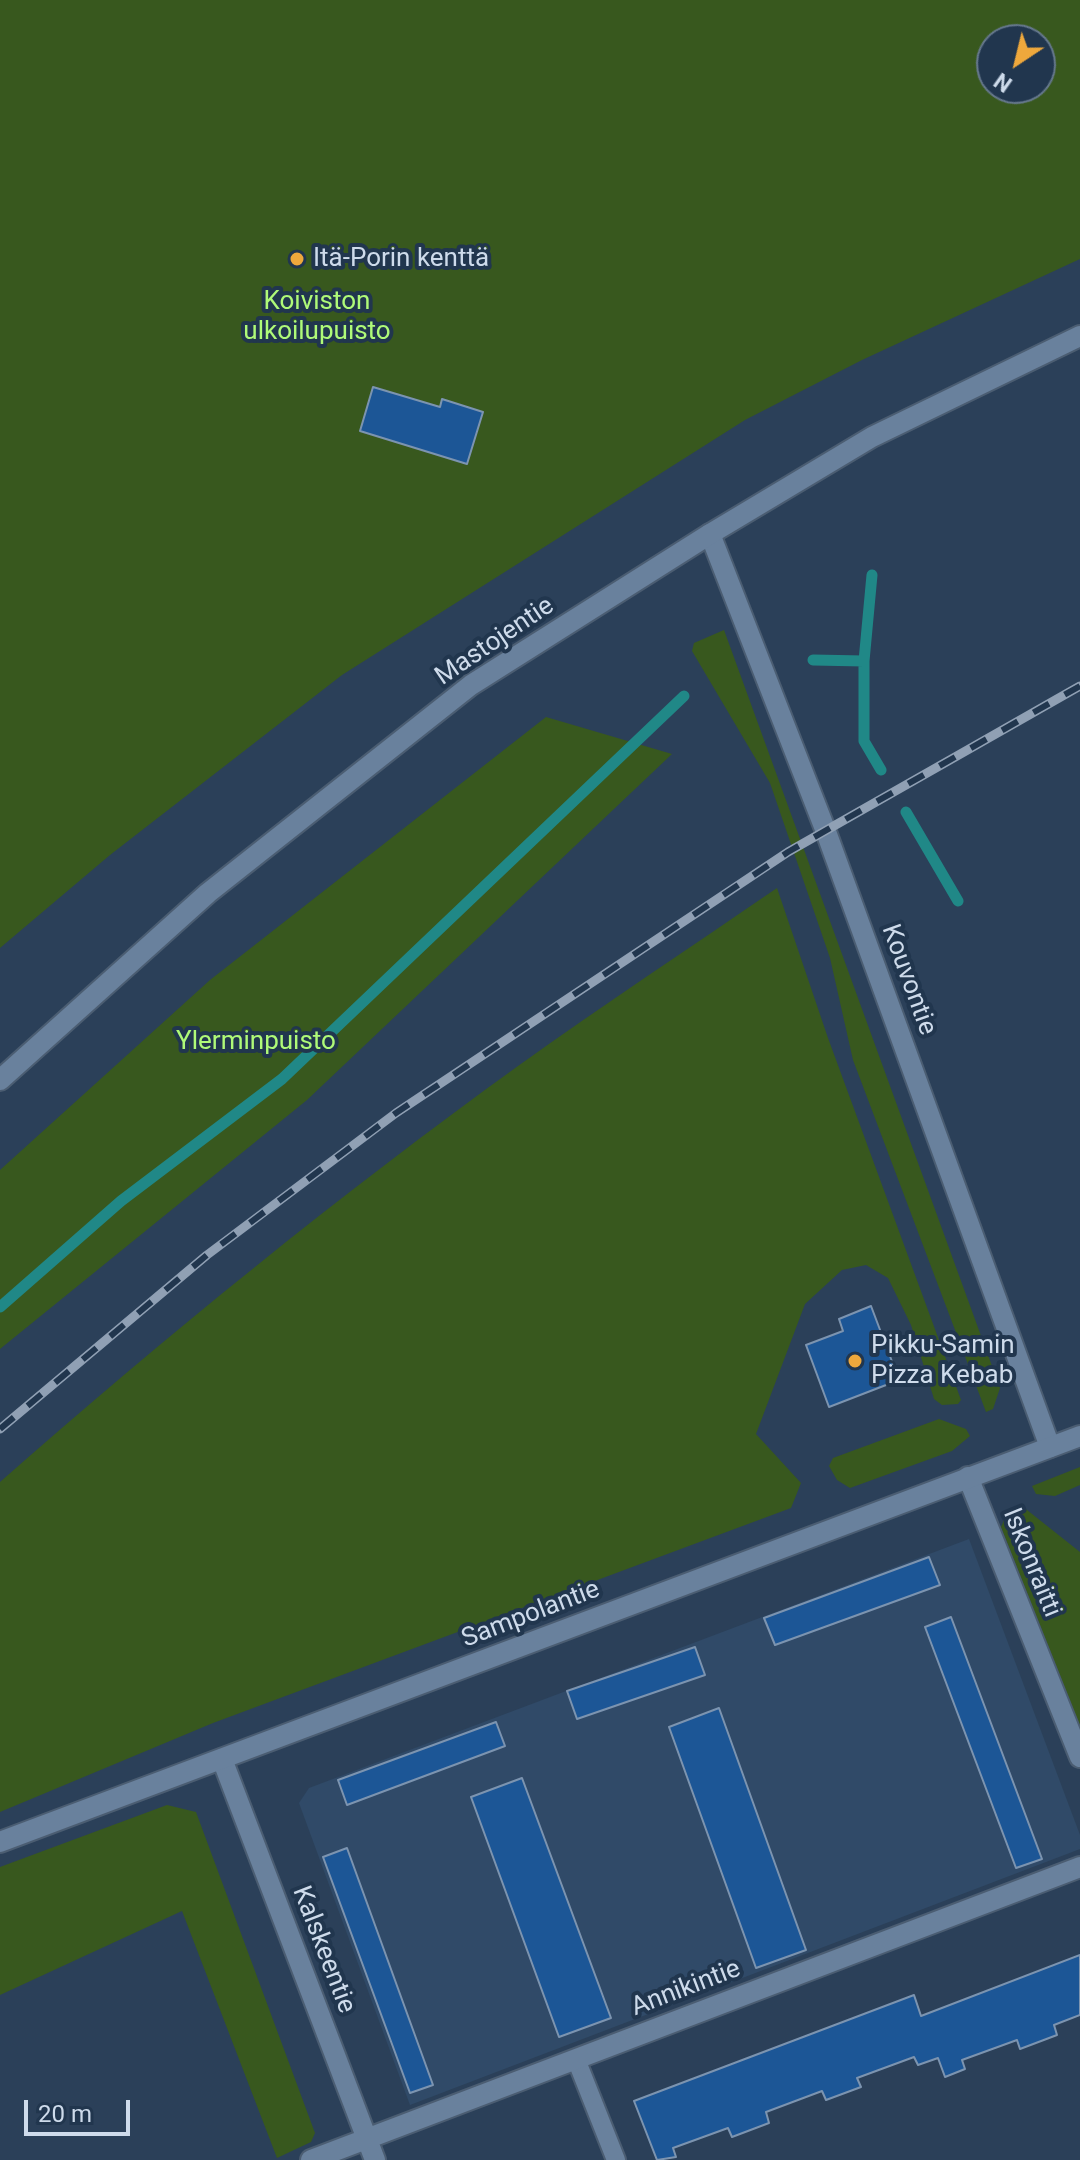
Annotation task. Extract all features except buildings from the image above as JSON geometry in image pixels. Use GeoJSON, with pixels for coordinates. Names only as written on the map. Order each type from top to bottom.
{"type":"FeatureCollection","features":[{"type":"Feature","properties":{"kind":"street","name":"Mastojentie"},"geometry":{"type":"LineString","coordinates":[[0,1080],[208,893],[471,685],[710,534],[872,437],[1080,336]]}},
{"type":"Feature","properties":{"kind":"street","name":"Kouvontie"},"geometry":{"type":"LineString","coordinates":[[710,534],[825,829],[1050,1447]]}},
{"type":"Feature","properties":{"kind":"street","name":"Sampolantie"},"geometry":{"type":"LineString","coordinates":[[0,1842],[1080,1436]]}},
{"type":"Feature","properties":{"kind":"street","name":"Iskonraitti"},"geometry":{"type":"LineString","coordinates":[[968,1477],[1080,1757]]}},
{"type":"Feature","properties":{"kind":"street","name":"Kalskeentie"},"geometry":{"type":"LineString","coordinates":[[222,1759],[375,2160]]}},
{"type":"Feature","properties":{"kind":"street","name":"Annikintie"},"geometry":{"type":"LineString","coordinates":[[311,2160],[1080,1867]]}},
{"type":"Feature","properties":{"kind":"lane"},"geometry":{"type":"LineString","coordinates":[[576,2059],[616,2160]]}},
{"type":"Feature","properties":{"kind":"shaded area"},"geometry":{"type":"Polygon","coordinates":[[[969,1539],[1080,1835],[1080,1849],[410,2105],[299,1803],[309,1788],[969,1539]]]}},
{"type":"Feature","properties":{"kind":"green space","name":"Koiviston ulkoilupuisto"},"geometry":{"type":"Polygon","coordinates":[[[0,0],[1080,0],[1080,259],[862,360],[745,420],[342,675],[110,855],[0,948],[0,0]]]}},
{"type":"Feature","properties":{"kind":"green space"},"geometry":{"type":"Polygon","coordinates":[[[724,630],[1000,1388],[993,1409],[986,1412],[853,1060],[830,958],[770,783],[692,651],[694,643],[724,630]]]}},
{"type":"Feature","properties":{"kind":"green space","name":"Ylerminpuisto"},"geometry":{"type":"Polygon","coordinates":[[[546,717],[672,754],[307,1100],[0,1349],[0,1170],[210,980],[546,717]]]}},
{"type":"Feature","properties":{"kind":"green space"},"geometry":{"type":"Polygon","coordinates":[[[777,888],[828,1038],[961,1400],[958,1404],[942,1405],[934,1399],[911,1325],[888,1278],[866,1265],[842,1270],[805,1304],[756,1434],[801,1483],[791,1508],[213,1723],[0,1812],[0,1482],[190,1320],[385,1165],[550,1043],[777,888]]]}},
{"type":"Feature","properties":{"kind":"green space"},"geometry":{"type":"Polygon","coordinates":[[[939,1419],[966,1429],[970,1436],[952,1451],[850,1488],[837,1480],[829,1466],[833,1458],[939,1419]]]}},
{"type":"Feature","properties":{"kind":"green space"},"geometry":{"type":"Polygon","coordinates":[[[1080,1467],[1080,1485],[1055,1496],[1036,1494],[1032,1486],[1080,1467]]]}},
{"type":"Feature","properties":{"kind":"green space"},"geometry":{"type":"Polygon","coordinates":[[[1022,1506],[1080,1552],[1080,1726],[1001,1527],[1009,1509],[1022,1506]]]}},
{"type":"Feature","properties":{"kind":"green space"},"geometry":{"type":"Polygon","coordinates":[[[167,1805],[196,1812],[315,2133],[311,2142],[277,2158],[182,1911],[0,1995],[0,1867],[167,1805]]]}},
{"type":"Feature","properties":{"kind":"waterway"},"geometry":{"type":"LineString","coordinates":[[864,661],[872,575]]}},
{"type":"Feature","properties":{"kind":"waterway"},"geometry":{"type":"LineString","coordinates":[[813,660],[864,661],[864,741],[881,770]]}},
{"type":"Feature","properties":{"kind":"waterway"},"geometry":{"type":"LineString","coordinates":[[0,1307],[121,1201],[282,1079],[684,696]]}},
{"type":"Feature","properties":{"kind":"waterway"},"geometry":{"type":"LineString","coordinates":[[906,812],[958,901]]}},
{"type":"Feature","properties":{"kind":"railway"},"geometry":{"type":"LineString","coordinates":[[0,1429],[207,1255],[396,1113],[788,852],[1080,686]]}},
{"type":"Feature","properties":{"kind":"place","name":"Itä-Porin kenttä"},"geometry":{"type":"Point","coordinates":[297,259]}},
{"type":"Feature","properties":{"kind":"place","name":"Pikku-Samin Pizza Kebab"},"geometry":{"type":"Point","coordinates":[855,1361]}}]}
